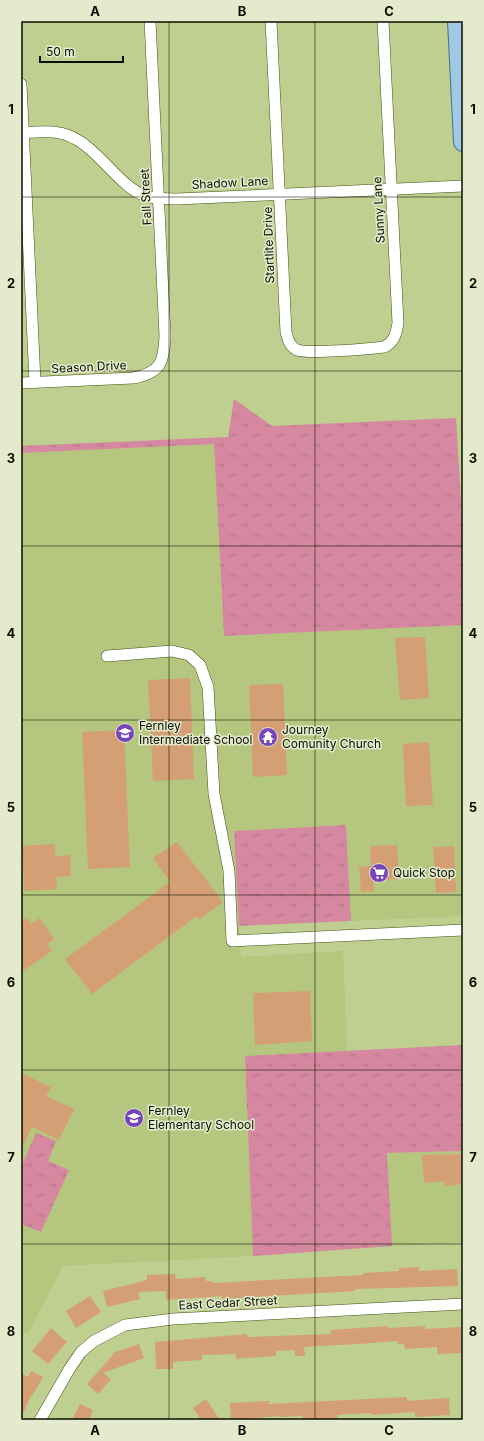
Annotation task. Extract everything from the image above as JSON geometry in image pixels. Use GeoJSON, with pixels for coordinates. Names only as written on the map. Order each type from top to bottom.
{"type":"FeatureCollection","features":[{"type":"Feature","properties":{"kind":"main road"},"geometry":{"type":"LineString","coordinates":[[457,21],[463,142]]}},
{"type":"Feature","properties":{"kind":"street","name":"Fall Street"},"geometry":{"type":"LineString","coordinates":[[150,21],[165,336],[162,362],[156,370]]}},
{"type":"Feature","properties":{"kind":"street","name":"Startlite Drive"},"geometry":{"type":"LineString","coordinates":[[272,21],[286,332],[288,340],[297,350],[339,350]]}},
{"type":"Feature","properties":{"kind":"street","name":"Sunny Lane"},"geometry":{"type":"LineString","coordinates":[[339,350],[384,347],[394,340],[397,333],[383,21]]}},
{"type":"Feature","properties":{"kind":"street"},"geometry":{"type":"LineString","coordinates":[[21,84],[22,133],[35,382]]}},
{"type":"Feature","properties":{"kind":"street","name":"Shadow Lane"},"geometry":{"type":"LineString","coordinates":[[22,133],[53,133],[66,135],[79,141],[139,193],[159,198],[183,199],[463,186]]}},
{"type":"Feature","properties":{"kind":"street","name":"Season Drive"},"geometry":{"type":"LineString","coordinates":[[21,383],[133,378],[146,376],[156,370]]}},
{"type":"Feature","properties":{"kind":"street"},"geometry":{"type":"LineString","coordinates":[[107,656],[172,651],[189,655],[200,665],[208,687],[214,794],[229,870],[232,941],[463,930]]}},
{"type":"Feature","properties":{"kind":"street","name":"East Cedar Street"},"geometry":{"type":"LineString","coordinates":[[40,1420],[70,1368],[82,1352],[94,1341],[125,1326],[174,1319],[463,1304]]}},
{"type":"Feature","properties":{"kind":"shaded area"},"geometry":{"type":"Polygon","coordinates":[[[214,444],[224,636],[463,625],[463,916],[351,921],[346,825],[234,831],[241,957],[343,951],[347,1051],[245,1056],[253,1256],[63,1266],[28,1333],[21,1333],[21,453],[214,444]]]}},
{"type":"Feature","properties":{"kind":"shaded area"},"geometry":{"type":"Polygon","coordinates":[[[463,1151],[463,1243],[392,1246],[387,1153],[463,1151]]]}},
{"type":"Feature","properties":{"kind":"green space"},"geometry":{"type":"Polygon","coordinates":[[[234,399],[272,426],[456,418],[463,535],[463,625],[224,636],[214,444],[21,453],[21,446],[228,437],[234,399]]]}},
{"type":"Feature","properties":{"kind":"green space"},"geometry":{"type":"Polygon","coordinates":[[[346,825],[351,921],[239,926],[234,831],[346,825]]]}},
{"type":"Feature","properties":{"kind":"green space"},"geometry":{"type":"Polygon","coordinates":[[[463,1045],[463,1151],[387,1153],[392,1246],[253,1256],[245,1056],[463,1045]]]}},
{"type":"Feature","properties":{"kind":"green space"},"geometry":{"type":"Polygon","coordinates":[[[36,1133],[56,1141],[48,1161],[69,1170],[41,1232],[21,1224],[21,1167],[36,1133]]]}},
{"type":"Feature","properties":{"kind":"building"},"geometry":{"type":"Polygon","coordinates":[[[425,637],[429,698],[400,700],[395,638],[425,637]]]}},
{"type":"Feature","properties":{"kind":"building"},"geometry":{"type":"Polygon","coordinates":[[[190,678],[194,779],[153,781],[148,680],[190,678]]]}},
{"type":"Feature","properties":{"kind":"building","name":"Journey Comunity Church"},"geometry":{"type":"Polygon","coordinates":[[[283,684],[287,775],[253,777],[249,685],[283,684]]]}},
{"type":"Feature","properties":{"kind":"building"},"geometry":{"type":"Polygon","coordinates":[[[124,730],[130,867],[88,869],[82,732],[124,730]]]}},
{"type":"Feature","properties":{"kind":"building"},"geometry":{"type":"Polygon","coordinates":[[[429,742],[433,805],[406,806],[403,744],[429,742]]]}},
{"type":"Feature","properties":{"kind":"building"},"geometry":{"type":"Polygon","coordinates":[[[177,842],[223,902],[200,919],[197,916],[92,994],[65,959],[170,882],[153,858],[177,842]]]}},
{"type":"Feature","properties":{"kind":"building"},"geometry":{"type":"Polygon","coordinates":[[[55,844],[55,856],[70,855],[71,876],[56,877],[57,889],[24,891],[22,846],[55,844]]]}},
{"type":"Feature","properties":{"kind":"building","name":"Quick Stop"},"geometry":{"type":"Polygon","coordinates":[[[397,845],[399,879],[373,881],[374,891],[361,892],[359,867],[371,866],[370,846],[397,845]]]}},
{"type":"Feature","properties":{"kind":"building","name":"Quick Stop"},"geometry":{"type":"Polygon","coordinates":[[[454,846],[456,892],[436,893],[433,847],[454,846]]]}},
{"type":"Feature","properties":{"kind":"building"},"geometry":{"type":"Polygon","coordinates":[[[27,918],[31,924],[40,918],[54,939],[47,944],[52,951],[21,972],[21,922],[27,918]]]}},
{"type":"Feature","properties":{"kind":"building"},"geometry":{"type":"Polygon","coordinates":[[[310,991],[312,1041],[255,1045],[253,993],[310,991]]]}},
{"type":"Feature","properties":{"kind":"building"},"geometry":{"type":"Polygon","coordinates":[[[21,1073],[51,1087],[46,1096],[74,1109],[59,1140],[32,1127],[21,1150],[21,1073]]]}},
{"type":"Feature","properties":{"kind":"building"},"geometry":{"type":"Polygon","coordinates":[[[463,1154],[463,1184],[445,1186],[444,1181],[424,1183],[422,1155],[463,1154]]]}},
{"type":"Feature","properties":{"kind":"building"},"geometry":{"type":"Polygon","coordinates":[[[419,1267],[419,1271],[457,1269],[458,1286],[355,1289],[355,1291],[222,1299],[222,1296],[166,1300],[166,1291],[138,1292],[140,1299],[107,1307],[103,1291],[147,1280],[147,1275],[175,1274],[176,1279],[205,1277],[206,1281],[212,1281],[213,1283],[363,1275],[363,1273],[399,1271],[399,1268],[419,1267]]]}},
{"type":"Feature","properties":{"kind":"building"},"geometry":{"type":"Polygon","coordinates":[[[90,1296],[101,1312],[76,1328],[66,1311],[90,1296]]]}},
{"type":"Feature","properties":{"kind":"building"},"geometry":{"type":"Polygon","coordinates":[[[388,1326],[388,1328],[425,1326],[425,1329],[461,1327],[462,1353],[437,1354],[437,1347],[405,1349],[404,1344],[398,1344],[398,1341],[304,1347],[305,1356],[295,1356],[295,1350],[276,1351],[276,1356],[236,1359],[236,1354],[202,1355],[202,1360],[173,1362],[173,1369],[156,1369],[155,1342],[247,1334],[247,1337],[331,1334],[331,1330],[388,1326]]]}},
{"type":"Feature","properties":{"kind":"building"},"geometry":{"type":"Polygon","coordinates":[[[51,1328],[67,1342],[48,1364],[32,1351],[51,1328]]]}},
{"type":"Feature","properties":{"kind":"building"},"geometry":{"type":"Polygon","coordinates":[[[139,1344],[144,1358],[103,1373],[111,1379],[98,1394],[87,1384],[113,1355],[113,1353],[139,1344]]]}},
{"type":"Feature","properties":{"kind":"building"},"geometry":{"type":"Polygon","coordinates":[[[31,1371],[43,1377],[31,1396],[21,1418],[21,1373],[28,1377],[31,1371]]]}},
{"type":"Feature","properties":{"kind":"building"},"geometry":{"type":"Polygon","coordinates":[[[407,1397],[407,1401],[449,1398],[450,1415],[415,1417],[415,1412],[372,1415],[372,1413],[337,1415],[338,1419],[303,1420],[303,1416],[279,1416],[231,1420],[230,1403],[269,1401],[269,1404],[407,1397]]]}},
{"type":"Feature","properties":{"kind":"building"},"geometry":{"type":"Polygon","coordinates":[[[206,1399],[220,1420],[201,1420],[193,1408],[206,1399]]]}},
{"type":"Feature","properties":{"kind":"building"},"geometry":{"type":"Polygon","coordinates":[[[80,1404],[93,1410],[89,1420],[72,1420],[80,1404]]]}},
{"type":"Feature","properties":{"kind":"place","name":"Fernley Intermediate School"},"geometry":{"type":"Point","coordinates":[125,733]}},
{"type":"Feature","properties":{"kind":"place","name":"Journey Comunity Church"},"geometry":{"type":"Point","coordinates":[268,737]}},
{"type":"Feature","properties":{"kind":"place","name":"Quick Stop"},"geometry":{"type":"Point","coordinates":[379,873]}},
{"type":"Feature","properties":{"kind":"place","name":"Fernley Elementary School"},"geometry":{"type":"Point","coordinates":[134,1118]}}]}
